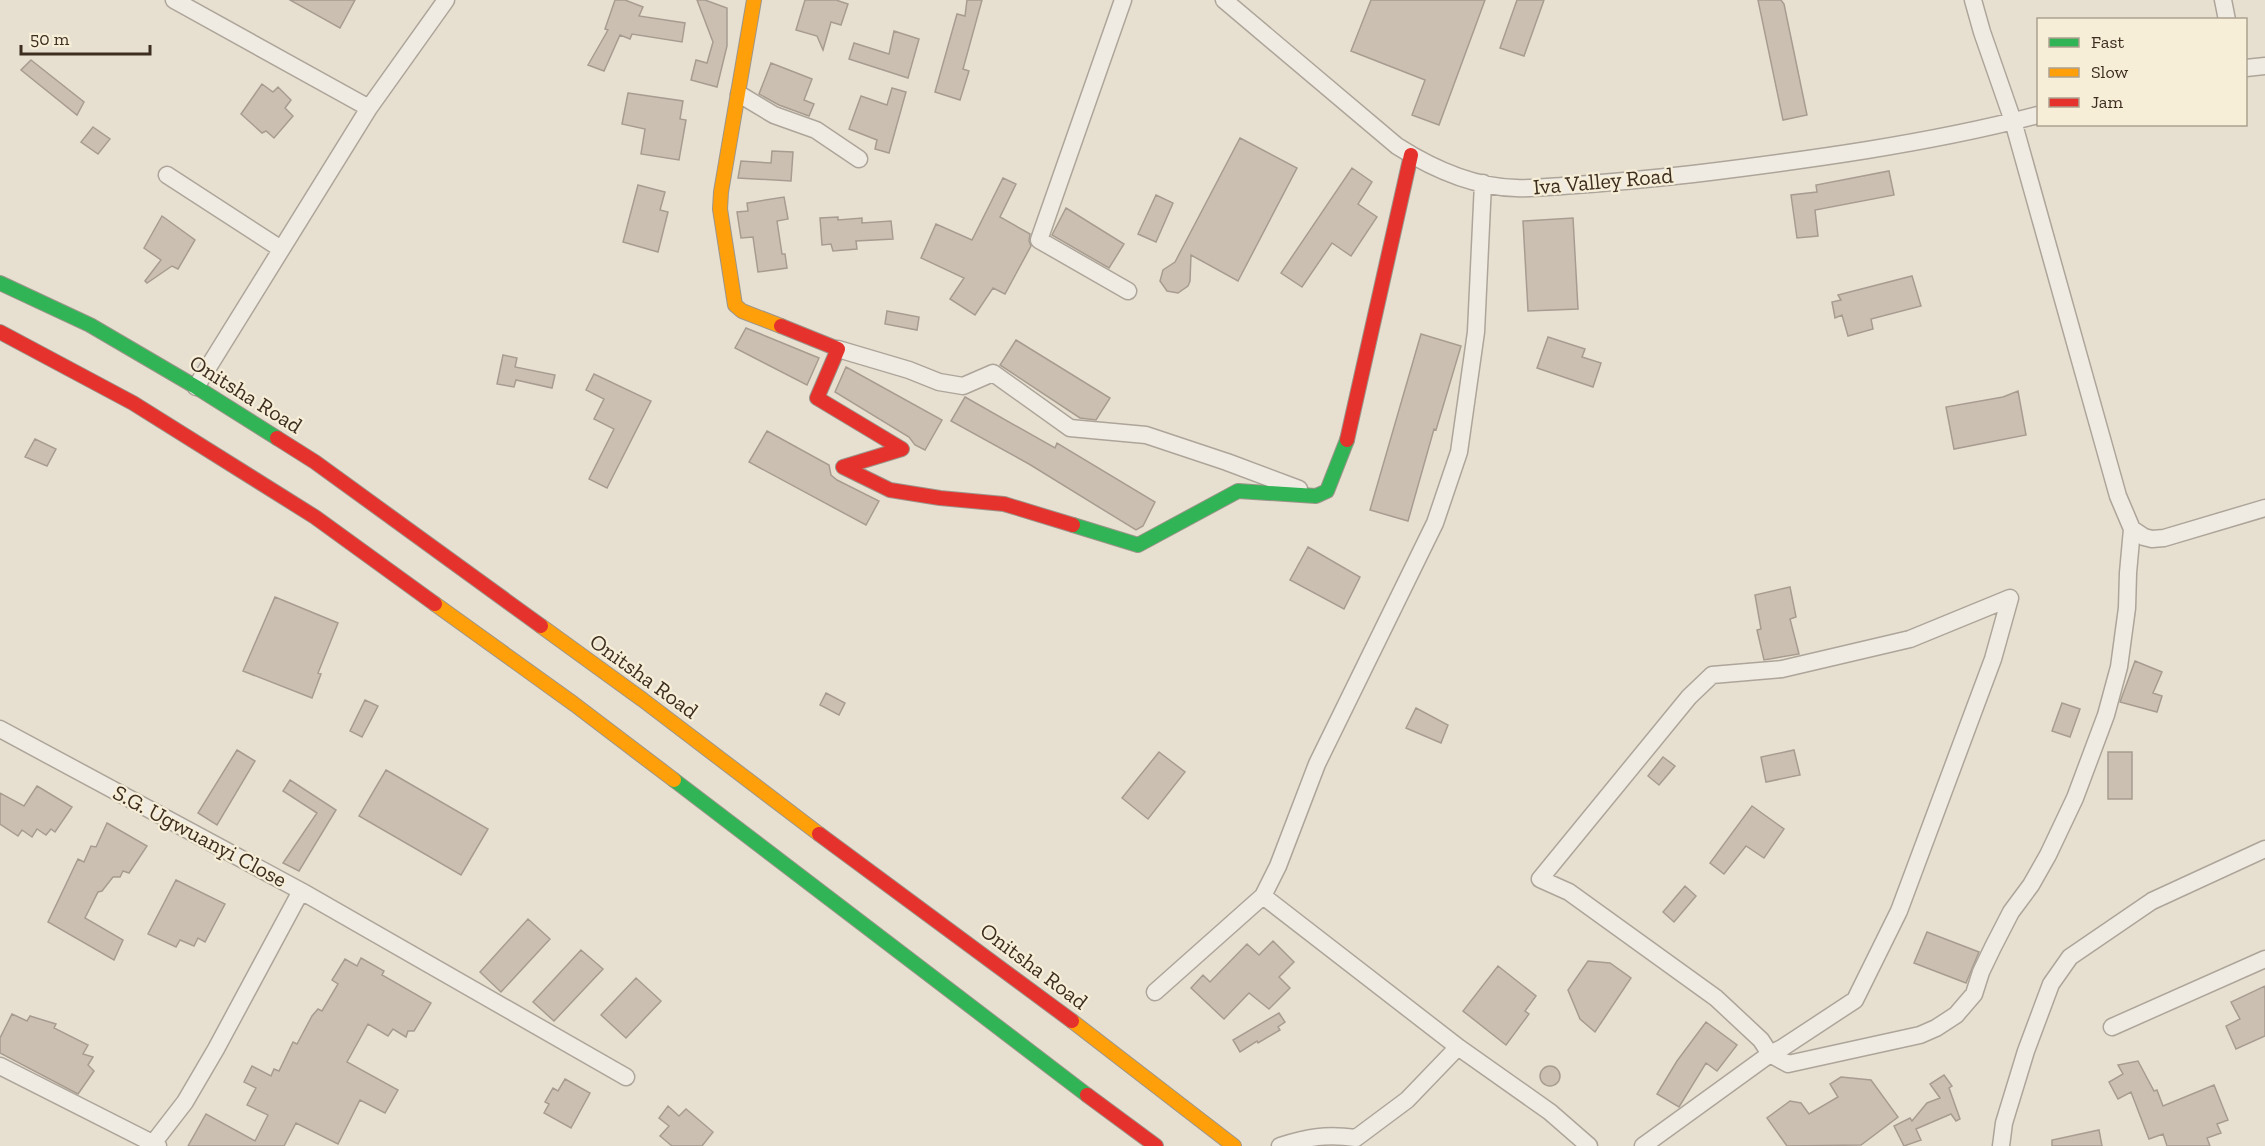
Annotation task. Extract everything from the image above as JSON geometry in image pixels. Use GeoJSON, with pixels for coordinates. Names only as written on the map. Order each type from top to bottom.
{"type":"FeatureCollection","features":[{"type":"Feature","properties":{"kind":"main road"},"geometry":{"type":"LineString","coordinates":[[754,0],[740,94],[721,192],[720,209],[735,305],[742,311],[838,349],[817,398],[902,449],[843,467],[890,490],[940,498],[1004,504],[1138,545],[1238,491],[1316,496],[1327,491],[1344,450],[1411,155]]}},
{"type":"Feature","properties":{"kind":"main road","name":"Onitsha Road"},"geometry":{"type":"LineString","coordinates":[[0,283],[90,325],[196,387],[315,462],[644,700],[883,882],[1032,990],[1234,1146]]}},
{"type":"Feature","properties":{"kind":"main road"},"geometry":{"type":"LineString","coordinates":[[0,332],[133,403],[315,517],[574,704],[1156,1146]]}},
{"type":"Feature","properties":{"kind":"street"},"geometry":{"type":"LineString","coordinates":[[174,0],[369,108]]}},
{"type":"Feature","properties":{"kind":"street"},"geometry":{"type":"LineString","coordinates":[[196,387],[369,108],[446,0]]}},
{"type":"Feature","properties":{"kind":"street"},"geometry":{"type":"LineString","coordinates":[[1123,0],[1039,240],[1128,291]]}},
{"type":"Feature","properties":{"kind":"street","name":"Iva Valley Road"},"geometry":{"type":"LineString","coordinates":[[1224,0],[1397,147],[1449,174],[1483,183],[1516,188],[1614,183],[1743,168],[1904,142],[2037,115]]}},
{"type":"Feature","properties":{"kind":"street"},"geometry":{"type":"LineString","coordinates":[[1643,1146],[1770,1054],[1855,1000],[1899,911],[1993,659],[2010,598],[1910,639],[1782,669],[1712,675],[1683,705],[1540,879],[1569,892],[1716,998],[1761,1040],[1770,1054],[1788,1064],[1920,1035],[1956,1015],[1974,994],[1981,972],[2007,920],[2031,885],[2058,835],[2075,798],[2106,715],[2119,667],[2132,529],[2118,496],[2013,121],[1973,0]]}},
{"type":"Feature","properties":{"kind":"street"},"geometry":{"type":"LineString","coordinates":[[2223,0],[2227,18]]}},
{"type":"Feature","properties":{"kind":"street"},"geometry":{"type":"LineString","coordinates":[[2247,69],[2265,66]]}},
{"type":"Feature","properties":{"kind":"street"},"geometry":{"type":"LineString","coordinates":[[740,94],[774,116],[816,130],[859,159]]}},
{"type":"Feature","properties":{"kind":"street"},"geometry":{"type":"LineString","coordinates":[[167,175],[281,249]]}},
{"type":"Feature","properties":{"kind":"street"},"geometry":{"type":"LineString","coordinates":[[1155,992],[1263,896],[1278,866],[1317,764],[1435,523],[1460,452],[1476,332],[1483,183]]}},
{"type":"Feature","properties":{"kind":"street"},"geometry":{"type":"LineString","coordinates":[[838,349],[909,370],[939,382],[963,386],[993,373],[1070,428],[1146,435],[1227,462],[1316,496]]}},
{"type":"Feature","properties":{"kind":"street"},"geometry":{"type":"LineString","coordinates":[[2132,529],[2144,537],[2164,538],[2265,508]]}},
{"type":"Feature","properties":{"kind":"street","name":"S.G. Ugwuanyi Close"},"geometry":{"type":"LineString","coordinates":[[0,729],[301,891],[216,1049],[185,1102],[154,1145]]}},
{"type":"Feature","properties":{"kind":"street"},"geometry":{"type":"LineString","coordinates":[[2001,1146],[2004,1123],[2026,1051],[2051,984],[2070,957],[2152,901],[2265,849]]}},
{"type":"Feature","properties":{"kind":"street"},"geometry":{"type":"LineString","coordinates":[[301,891],[626,1077]]}},
{"type":"Feature","properties":{"kind":"street"},"geometry":{"type":"LineString","coordinates":[[1263,896],[1458,1047],[1550,1112],[1589,1146]]}},
{"type":"Feature","properties":{"kind":"street"},"geometry":{"type":"LineString","coordinates":[[2112,1027],[2265,959]]}},
{"type":"Feature","properties":{"kind":"street"},"geometry":{"type":"LineString","coordinates":[[1280,1146],[1303,1138],[1329,1134],[1359,1142],[1407,1100],[1458,1047]]}},
{"type":"Feature","properties":{"kind":"street"},"geometry":{"type":"LineString","coordinates":[[0,1066],[154,1145]]}},
{"type":"Feature","properties":{"kind":"building"},"geometry":{"type":"Polygon","coordinates":[[[290,0],[355,0],[340,28],[290,0]]]}},
{"type":"Feature","properties":{"kind":"building"},"geometry":{"type":"Polygon","coordinates":[[[615,0],[625,0],[643,7],[639,16],[685,23],[682,42],[632,34],[630,39],[620,35],[604,71],[588,65],[608,30],[605,29],[615,0]]]}},
{"type":"Feature","properties":{"kind":"building"},"geometry":{"type":"Polygon","coordinates":[[[697,0],[705,0],[727,8],[727,46],[717,87],[691,80],[696,60],[707,63],[713,42],[697,0]]]}},
{"type":"Feature","properties":{"kind":"building"},"geometry":{"type":"Polygon","coordinates":[[[805,0],[836,0],[848,4],[841,25],[831,22],[823,50],[817,36],[796,30],[805,0]]]}},
{"type":"Feature","properties":{"kind":"building"},"geometry":{"type":"Polygon","coordinates":[[[967,0],[982,0],[963,69],[969,71],[960,100],[935,92],[957,14],[965,16],[967,0]]]}},
{"type":"Feature","properties":{"kind":"building"},"geometry":{"type":"Polygon","coordinates":[[[1371,0],[1485,0],[1439,125],[1412,115],[1425,80],[1351,51],[1371,0]]]}},
{"type":"Feature","properties":{"kind":"building"},"geometry":{"type":"Polygon","coordinates":[[[1517,0],[1544,0],[1524,56],[1500,48],[1517,0]]]}},
{"type":"Feature","properties":{"kind":"building"},"geometry":{"type":"Polygon","coordinates":[[[1758,0],[1781,0],[1784,4],[1807,115],[1783,120],[1758,0]]]}},
{"type":"Feature","properties":{"kind":"building"},"geometry":{"type":"Polygon","coordinates":[[[894,31],[919,39],[908,78],[849,59],[854,43],[889,54],[894,31]]]}},
{"type":"Feature","properties":{"kind":"building"},"geometry":{"type":"Polygon","coordinates":[[[31,60],[84,102],[77,115],[21,70],[31,60]]]}},
{"type":"Feature","properties":{"kind":"building"},"geometry":{"type":"Polygon","coordinates":[[[771,63],[812,79],[804,100],[814,104],[809,116],[779,105],[759,94],[771,63]]]}},
{"type":"Feature","properties":{"kind":"building"},"geometry":{"type":"Polygon","coordinates":[[[262,84],[273,92],[278,87],[291,100],[285,108],[293,116],[274,138],[266,131],[262,133],[241,114],[262,84]]]}},
{"type":"Feature","properties":{"kind":"building"},"geometry":{"type":"Polygon","coordinates":[[[892,88],[906,92],[889,153],[875,149],[877,140],[849,129],[861,96],[887,105],[892,88]]]}},
{"type":"Feature","properties":{"kind":"building"},"geometry":{"type":"Polygon","coordinates":[[[628,93],[683,101],[680,119],[686,120],[679,160],[641,154],[645,129],[622,124],[628,93]]]}},
{"type":"Feature","properties":{"kind":"building"},"geometry":{"type":"Polygon","coordinates":[[[93,127],[110,139],[98,154],[81,142],[93,127]]]}},
{"type":"Feature","properties":{"kind":"building"},"geometry":{"type":"Polygon","coordinates":[[[1240,138],[1297,168],[1238,281],[1191,255],[1188,286],[1178,293],[1167,291],[1160,281],[1163,270],[1175,262],[1240,138]]]}},
{"type":"Feature","properties":{"kind":"building"},"geometry":{"type":"Polygon","coordinates":[[[772,151],[793,152],[791,181],[738,178],[741,161],[771,163],[772,151]]]}},
{"type":"Feature","properties":{"kind":"building"},"geometry":{"type":"Polygon","coordinates":[[[1352,168],[1372,182],[1358,204],[1377,217],[1351,256],[1332,243],[1302,287],[1281,273],[1352,168]]]}},
{"type":"Feature","properties":{"kind":"building"},"geometry":{"type":"Polygon","coordinates":[[[1889,171],[1894,195],[1815,210],[1818,236],[1797,238],[1791,195],[1817,192],[1816,185],[1889,171]]]}},
{"type":"Feature","properties":{"kind":"building"},"geometry":{"type":"Polygon","coordinates":[[[1003,178],[1016,184],[1000,217],[1030,234],[1031,246],[1005,294],[993,288],[975,315],[950,299],[964,278],[921,258],[936,224],[972,240],[1003,178]]]}},
{"type":"Feature","properties":{"kind":"building"},"geometry":{"type":"Polygon","coordinates":[[[638,185],[665,192],[660,210],[668,212],[658,252],[623,242],[638,185]]]}},
{"type":"Feature","properties":{"kind":"building"},"geometry":{"type":"Polygon","coordinates":[[[1156,195],[1173,203],[1156,242],[1138,234],[1156,195]]]}},
{"type":"Feature","properties":{"kind":"building"},"geometry":{"type":"Polygon","coordinates":[[[784,197],[788,219],[777,221],[782,254],[785,254],[787,268],[758,272],[753,237],[741,238],[737,212],[748,211],[747,203],[784,197]]]}},
{"type":"Feature","properties":{"kind":"building"},"geometry":{"type":"Polygon","coordinates":[[[1066,208],[1124,244],[1109,268],[1052,235],[1066,208]]]}},
{"type":"Feature","properties":{"kind":"building"},"geometry":{"type":"Polygon","coordinates":[[[162,216],[195,240],[178,269],[172,266],[147,283],[145,281],[161,260],[144,248],[162,216]]]}},
{"type":"Feature","properties":{"kind":"building"},"geometry":{"type":"Polygon","coordinates":[[[838,217],[838,220],[862,218],[862,223],[891,221],[893,239],[856,241],[857,249],[833,251],[831,244],[822,245],[820,218],[838,217]]]}},
{"type":"Feature","properties":{"kind":"building"},"geometry":{"type":"Polygon","coordinates":[[[1573,218],[1578,309],[1528,311],[1523,221],[1573,218]]]}},
{"type":"Feature","properties":{"kind":"building"},"geometry":{"type":"Polygon","coordinates":[[[1912,276],[1921,306],[1871,319],[1873,329],[1848,336],[1842,315],[1835,318],[1832,302],[1841,300],[1838,295],[1912,276]]]}},
{"type":"Feature","properties":{"kind":"building"},"geometry":{"type":"Polygon","coordinates":[[[887,311],[919,317],[917,330],[885,324],[887,311]]]}},
{"type":"Feature","properties":{"kind":"building"},"geometry":{"type":"Polygon","coordinates":[[[746,328],[819,358],[807,385],[735,348],[746,328]]]}},
{"type":"Feature","properties":{"kind":"building"},"geometry":{"type":"Polygon","coordinates":[[[1421,334],[1461,346],[1408,521],[1370,510],[1421,334]]]}},
{"type":"Feature","properties":{"kind":"building"},"geometry":{"type":"Polygon","coordinates":[[[1548,337],[1585,349],[1582,357],[1601,363],[1593,387],[1537,368],[1548,337]]]}},
{"type":"Feature","properties":{"kind":"building"},"geometry":{"type":"Polygon","coordinates":[[[1016,340],[1110,398],[1096,420],[1080,418],[1000,365],[1016,340]]]}},
{"type":"Feature","properties":{"kind":"building"},"geometry":{"type":"Polygon","coordinates":[[[503,355],[517,358],[515,367],[555,375],[552,388],[516,380],[514,387],[497,384],[503,355]]]}},
{"type":"Feature","properties":{"kind":"building"},"geometry":{"type":"Polygon","coordinates":[[[846,367],[942,420],[925,450],[915,445],[909,437],[835,392],[846,367]]]}},
{"type":"Feature","properties":{"kind":"building"},"geometry":{"type":"Polygon","coordinates":[[[594,374],[651,401],[607,488],[589,479],[614,429],[594,419],[604,399],[586,390],[594,374]]]}},
{"type":"Feature","properties":{"kind":"building"},"geometry":{"type":"Polygon","coordinates":[[[2018,391],[2026,435],[1954,449],[1946,407],[2003,397],[2018,391]]]}},
{"type":"Feature","properties":{"kind":"building"},"geometry":{"type":"Polygon","coordinates":[[[965,397],[1055,448],[1057,443],[1155,502],[1143,526],[1136,530],[1029,464],[951,421],[965,397]]]}},
{"type":"Feature","properties":{"kind":"building"},"geometry":{"type":"Polygon","coordinates":[[[767,431],[829,465],[831,475],[837,480],[879,501],[866,525],[749,462],[767,431]]]}},
{"type":"Feature","properties":{"kind":"building"},"geometry":{"type":"Polygon","coordinates":[[[35,439],[56,449],[47,466],[25,457],[35,439]]]}},
{"type":"Feature","properties":{"kind":"building"},"geometry":{"type":"Polygon","coordinates":[[[1308,547],[1360,577],[1344,609],[1290,580],[1308,547]]]}},
{"type":"Feature","properties":{"kind":"building"},"geometry":{"type":"Polygon","coordinates":[[[1790,587],[1796,617],[1790,619],[1799,654],[1764,660],[1757,630],[1761,629],[1755,595],[1790,587]]]}},
{"type":"Feature","properties":{"kind":"building"},"geometry":{"type":"Polygon","coordinates":[[[275,597],[338,623],[318,673],[321,674],[312,698],[243,671],[275,597]]]}},
{"type":"Feature","properties":{"kind":"building"},"geometry":{"type":"Polygon","coordinates":[[[2135,661],[2162,672],[2153,693],[2162,696],[2157,712],[2120,702],[2135,661]]]}},
{"type":"Feature","properties":{"kind":"building"},"geometry":{"type":"Polygon","coordinates":[[[826,693],[845,703],[839,715],[820,705],[826,693]]]}},
{"type":"Feature","properties":{"kind":"building"},"geometry":{"type":"Polygon","coordinates":[[[365,700],[378,706],[362,737],[350,731],[365,700]]]}},
{"type":"Feature","properties":{"kind":"building"},"geometry":{"type":"Polygon","coordinates":[[[2062,703],[2080,709],[2070,737],[2052,731],[2062,703]]]}},
{"type":"Feature","properties":{"kind":"building"},"geometry":{"type":"Polygon","coordinates":[[[1416,708],[1448,725],[1441,743],[1406,728],[1416,708]]]}},
{"type":"Feature","properties":{"kind":"building"},"geometry":{"type":"Polygon","coordinates":[[[237,750],[255,761],[217,825],[198,813],[237,750]]]}},
{"type":"Feature","properties":{"kind":"building"},"geometry":{"type":"Polygon","coordinates":[[[1794,750],[1800,775],[1766,782],[1761,757],[1794,750]]]}},
{"type":"Feature","properties":{"kind":"building"},"geometry":{"type":"Polygon","coordinates":[[[1159,752],[1185,772],[1148,819],[1122,798],[1159,752]]]}},
{"type":"Feature","properties":{"kind":"building"},"geometry":{"type":"Polygon","coordinates":[[[2108,752],[2132,752],[2132,799],[2108,799],[2108,752]]]}},
{"type":"Feature","properties":{"kind":"building"},"geometry":{"type":"Polygon","coordinates":[[[1663,757],[1675,766],[1659,785],[1648,776],[1663,757]]]}},
{"type":"Feature","properties":{"kind":"building"},"geometry":{"type":"Polygon","coordinates":[[[386,770],[488,829],[461,875],[359,816],[386,770]]]}},
{"type":"Feature","properties":{"kind":"building"},"geometry":{"type":"Polygon","coordinates":[[[290,780],[336,810],[299,871],[283,863],[317,813],[283,791],[290,780]]]}},
{"type":"Feature","properties":{"kind":"building"},"geometry":{"type":"Polygon","coordinates":[[[37,786],[72,807],[55,832],[51,829],[46,835],[37,829],[32,837],[22,830],[18,836],[0,824],[0,793],[24,806],[37,786]]]}},
{"type":"Feature","properties":{"kind":"building"},"geometry":{"type":"Polygon","coordinates":[[[1752,806],[1784,829],[1764,858],[1746,846],[1724,874],[1710,863],[1752,806]]]}},
{"type":"Feature","properties":{"kind":"building"},"geometry":{"type":"Polygon","coordinates":[[[107,823],[147,846],[129,873],[123,871],[120,877],[113,877],[102,891],[98,892],[85,918],[123,940],[114,960],[48,922],[78,859],[84,862],[91,846],[96,847],[107,823]]]}},
{"type":"Feature","properties":{"kind":"building"},"geometry":{"type":"Polygon","coordinates":[[[176,880],[225,904],[205,942],[198,938],[194,946],[180,940],[176,947],[148,934],[176,880]]]}},
{"type":"Feature","properties":{"kind":"building"},"geometry":{"type":"Polygon","coordinates":[[[1685,886],[1696,896],[1674,922],[1663,912],[1685,886]]]}},
{"type":"Feature","properties":{"kind":"building"},"geometry":{"type":"Polygon","coordinates":[[[528,919],[550,939],[501,992],[480,972],[528,919]]]}},
{"type":"Feature","properties":{"kind":"building"},"geometry":{"type":"Polygon","coordinates":[[[1927,932],[1979,952],[1966,983],[1914,963],[1927,932]]]}},
{"type":"Feature","properties":{"kind":"building"},"geometry":{"type":"Polygon","coordinates":[[[1273,941],[1294,962],[1279,977],[1290,988],[1269,1009],[1249,993],[1224,1019],[1191,988],[1203,975],[1210,982],[1247,944],[1259,955],[1273,941]]]}},
{"type":"Feature","properties":{"kind":"building"},"geometry":{"type":"Polygon","coordinates":[[[581,950],[603,969],[554,1021],[533,1002],[581,950]]]}},
{"type":"Feature","properties":{"kind":"building"},"geometry":{"type":"Polygon","coordinates":[[[361,958],[384,971],[382,975],[431,1003],[414,1031],[408,1031],[406,1037],[393,1029],[388,1036],[368,1024],[347,1062],[398,1090],[385,1113],[360,1100],[338,1144],[296,1123],[284,1146],[188,1146],[206,1114],[255,1141],[268,1115],[247,1105],[256,1088],[244,1082],[252,1066],[271,1076],[274,1069],[279,1071],[293,1042],[297,1044],[312,1016],[318,1009],[322,1011],[338,984],[332,980],[345,959],[357,966],[361,958]]]}},
{"type":"Feature","properties":{"kind":"building"},"geometry":{"type":"Polygon","coordinates":[[[1588,961],[1610,963],[1631,978],[1595,1032],[1580,1019],[1568,990],[1588,961]]]}},
{"type":"Feature","properties":{"kind":"building"},"geometry":{"type":"Polygon","coordinates":[[[1498,966],[1536,996],[1525,1011],[1529,1014],[1506,1045],[1463,1011],[1498,966]]]}},
{"type":"Feature","properties":{"kind":"building"},"geometry":{"type":"Polygon","coordinates":[[[636,978],[661,1001],[626,1038],[601,1015],[636,978]]]}},
{"type":"Feature","properties":{"kind":"building"},"geometry":{"type":"Polygon","coordinates":[[[2265,986],[2265,1036],[2236,1049],[2226,1026],[2240,1019],[2231,1002],[2265,986]]]}},
{"type":"Feature","properties":{"kind":"building"},"geometry":{"type":"Polygon","coordinates":[[[1279,1013],[1285,1022],[1278,1027],[1280,1030],[1240,1052],[1233,1040],[1279,1013]]]}},
{"type":"Feature","properties":{"kind":"building"},"geometry":{"type":"Polygon","coordinates":[[[12,1014],[27,1021],[30,1016],[56,1024],[54,1028],[88,1045],[83,1054],[93,1057],[88,1065],[94,1071],[78,1094],[0,1053],[0,1038],[12,1014]]]}},
{"type":"Feature","properties":{"kind":"building"},"geometry":{"type":"Polygon","coordinates":[[[1706,1022],[1737,1045],[1717,1071],[1706,1063],[1679,1107],[1657,1094],[1677,1061],[1706,1022]]]}},
{"type":"Feature","properties":{"kind":"building"},"geometry":{"type":"Polygon","coordinates":[[[2138,1061],[2154,1091],[2157,1090],[2163,1106],[2214,1085],[2228,1120],[2217,1124],[2221,1133],[2207,1138],[2210,1146],[2167,1146],[2163,1134],[2149,1139],[2131,1092],[2118,1099],[2109,1082],[2123,1074],[2118,1065],[2138,1061]]]}},
{"type":"Feature","properties":{"kind":"building"},"geometry":{"type":"Polygon","coordinates":[[[1546,1066],[1554,1066],[1560,1072],[1560,1080],[1554,1086],[1546,1086],[1540,1080],[1540,1072],[1546,1066]]]}},
{"type":"Feature","properties":{"kind":"building"},"geometry":{"type":"Polygon","coordinates":[[[1944,1075],[1952,1086],[1949,1088],[1960,1119],[1956,1121],[1951,1114],[1916,1129],[1921,1140],[1904,1146],[1894,1126],[1910,1118],[1912,1121],[1927,1103],[1940,1098],[1930,1084],[1944,1075]]]}},
{"type":"Feature","properties":{"kind":"building"},"geometry":{"type":"Polygon","coordinates":[[[1841,1077],[1871,1080],[1898,1117],[1861,1145],[1787,1146],[1767,1118],[1790,1101],[1801,1103],[1809,1114],[1838,1097],[1830,1084],[1841,1077]]]}},
{"type":"Feature","properties":{"kind":"building"},"geometry":{"type":"Polygon","coordinates":[[[565,1079],[590,1093],[571,1128],[544,1113],[549,1104],[545,1102],[553,1088],[558,1091],[565,1079]]]}},
{"type":"Feature","properties":{"kind":"building"},"geometry":{"type":"Polygon","coordinates":[[[668,1106],[679,1116],[686,1109],[713,1132],[702,1146],[672,1146],[660,1136],[669,1126],[659,1118],[668,1106]]]}},
{"type":"Feature","properties":{"kind":"building"},"geometry":{"type":"Polygon","coordinates":[[[2099,1130],[2102,1146],[2052,1146],[2052,1140],[2099,1130]]]}},
{"type":"Feature","properties":{"kind":"traffic: fast"},"geometry":{"type":"LineString","coordinates":[[0,283],[90,325],[277,438]]}},
{"type":"Feature","properties":{"kind":"traffic: fast"},"geometry":{"type":"LineString","coordinates":[[1073,525],[1138,545],[1238,491],[1316,496],[1327,491],[1347,440]]}},
{"type":"Feature","properties":{"kind":"traffic: fast"},"geometry":{"type":"LineString","coordinates":[[674,780],[1087,1095]]}},
{"type":"Feature","properties":{"kind":"traffic: slow"},"geometry":{"type":"LineString","coordinates":[[754,0],[720,209],[735,305],[742,311],[781,326]]}},
{"type":"Feature","properties":{"kind":"traffic: slow"},"geometry":{"type":"LineString","coordinates":[[435,604],[574,704],[674,780]]}},
{"type":"Feature","properties":{"kind":"traffic: slow"},"geometry":{"type":"LineString","coordinates":[[541,626],[643,700],[819,834]]}},
{"type":"Feature","properties":{"kind":"traffic: slow"},"geometry":{"type":"LineString","coordinates":[[1072,1021],[1234,1146]]}},
{"type":"Feature","properties":{"kind":"traffic: jam"},"geometry":{"type":"LineString","coordinates":[[1347,440],[1411,155]]}},
{"type":"Feature","properties":{"kind":"traffic: jam"},"geometry":{"type":"LineString","coordinates":[[781,326],[838,349],[817,398],[902,449],[843,467],[890,490],[940,498],[1004,504],[1073,525]]}},
{"type":"Feature","properties":{"kind":"traffic: jam"},"geometry":{"type":"LineString","coordinates":[[0,332],[133,403],[315,517],[435,604]]}},
{"type":"Feature","properties":{"kind":"traffic: jam"},"geometry":{"type":"LineString","coordinates":[[277,438],[315,462],[541,626]]}},
{"type":"Feature","properties":{"kind":"traffic: jam"},"geometry":{"type":"LineString","coordinates":[[819,834],[1072,1021]]}},
{"type":"Feature","properties":{"kind":"traffic: jam"},"geometry":{"type":"LineString","coordinates":[[1087,1095],[1156,1146]]}}]}
